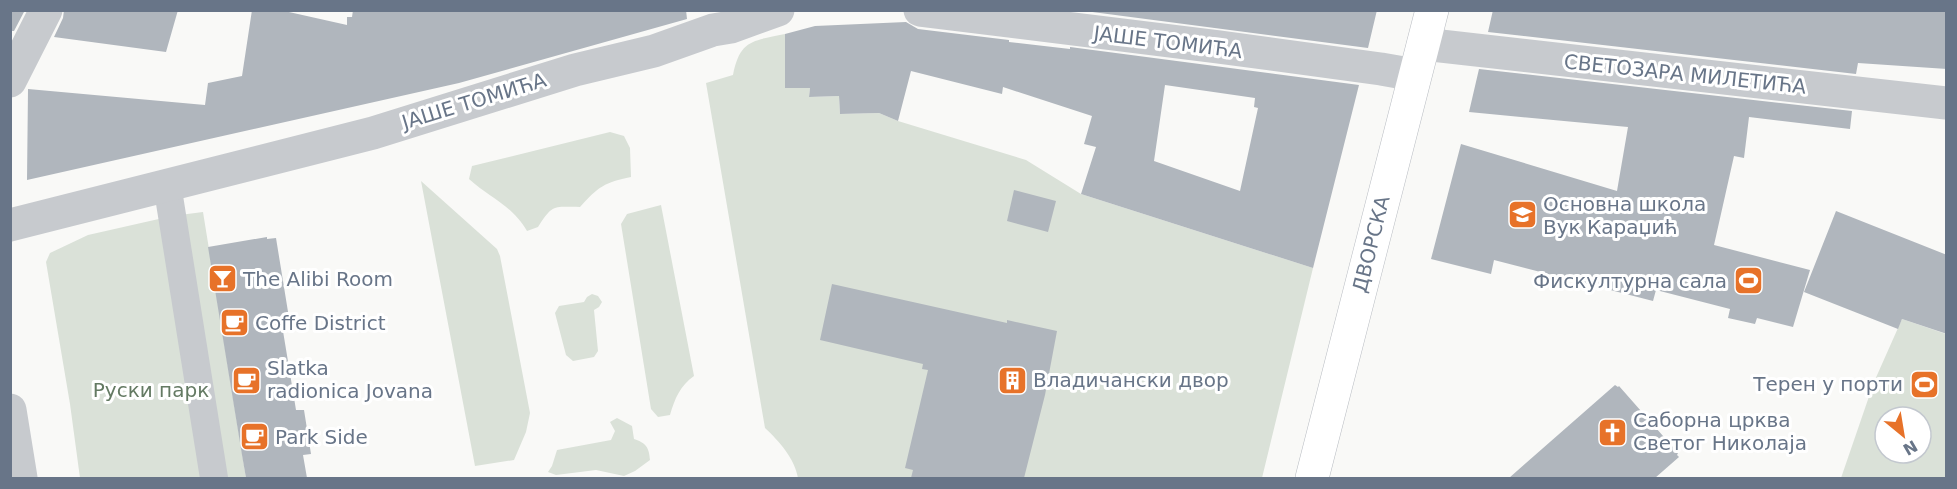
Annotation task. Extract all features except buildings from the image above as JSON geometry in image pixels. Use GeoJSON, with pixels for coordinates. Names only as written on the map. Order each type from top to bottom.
{"type":"FeatureCollection","features":[{"type":"Feature","properties":{"kind":"main road","name":"ДВОРСКА"},"geometry":{"type":"LineString","coordinates":[[1312,478],[1432,10]]}},
{"type":"Feature","properties":{"kind":"street"},"geometry":{"type":"LineString","coordinates":[[10,81],[46,10]]}},
{"type":"Feature","properties":{"kind":"street","name":"ЈАШЕ ТОМИЋА"},"geometry":{"type":"LineString","coordinates":[[10,225],[373,133],[575,70],[654,51],[713,30],[726,19],[778,10]]}},
{"type":"Feature","properties":{"kind":"street","name":"ЈАШЕ ТОМИЋА"},"geometry":{"type":"LineString","coordinates":[[920,10],[1381,69],[1419,60]]}},
{"type":"Feature","properties":{"kind":"street","name":"СВЕТОЗАРА МИЛЕТИЋА"},"geometry":{"type":"LineString","coordinates":[[1419,60],[1947,103]]}},
{"type":"Feature","properties":{"kind":"street"},"geometry":{"type":"LineString","coordinates":[[167,184],[214,478]]}},
{"type":"Feature","properties":{"kind":"street"},"geometry":{"type":"LineString","coordinates":[[10,410],[21,478]]}},
{"type":"Feature","properties":{"kind":"green space"},"geometry":{"type":"Polygon","coordinates":[[[785,34],[785,87],[810,88],[809,97],[839,96],[840,114],[879,113],[898,121],[1026,160],[1081,194],[1313,268],[1262,478],[798,478],[790,457],[765,428],[706,83],[733,75],[740,54],[750,44],[764,38],[785,34]]]}},
{"type":"Feature","properties":{"kind":"green space"},"geometry":{"type":"Polygon","coordinates":[[[610,132],[624,136],[630,148],[631,177],[602,186],[580,207],[554,208],[538,227],[527,231],[508,208],[469,179],[472,166],[610,132]]]}},
{"type":"Feature","properties":{"kind":"green space"},"geometry":{"type":"Polygon","coordinates":[[[421,181],[497,249],[500,256],[530,413],[526,432],[514,460],[475,466],[421,181]]]}},
{"type":"Feature","properties":{"kind":"green space"},"geometry":{"type":"Polygon","coordinates":[[[661,205],[694,376],[679,393],[670,415],[658,417],[651,409],[621,224],[627,214],[661,205]]]}},
{"type":"Feature","properties":{"kind":"green space","name":"Руски парк"},"geometry":{"type":"Polygon","coordinates":[[[203,212],[246,478],[80,478],[46,262],[50,253],[88,235],[172,216],[203,212]]]}},
{"type":"Feature","properties":{"kind":"green space"},"geometry":{"type":"Polygon","coordinates":[[[592,294],[598,296],[602,302],[594,310],[598,351],[594,357],[573,361],[566,355],[555,313],[559,306],[584,302],[592,294]]]}},
{"type":"Feature","properties":{"kind":"green space"},"geometry":{"type":"Polygon","coordinates":[[[1902,319],[1946,334],[1946,478],[1841,478],[1874,382],[1902,319]]]}},
{"type":"Feature","properties":{"kind":"green space"},"geometry":{"type":"Polygon","coordinates":[[[617,418],[632,426],[634,439],[646,446],[650,460],[624,476],[596,470],[556,475],[548,472],[557,450],[611,440],[615,431],[610,422],[617,418]]]}},
{"type":"Feature","properties":{"kind":"place","name":"Основна школа Вук Караџић"},"geometry":{"type":"Point","coordinates":[1522,215]}},
{"type":"Feature","properties":{"kind":"place","name":"The Alibi Room"},"geometry":{"type":"Point","coordinates":[222,279]}},
{"type":"Feature","properties":{"kind":"place","name":"Фискултурна сала"},"geometry":{"type":"Point","coordinates":[1748,281]}},
{"type":"Feature","properties":{"kind":"place","name":"Coffe District"},"geometry":{"type":"Point","coordinates":[234,323]}},
{"type":"Feature","properties":{"kind":"place","name":"Slatka radionica Jovana"},"geometry":{"type":"Point","coordinates":[246,380]}},
{"type":"Feature","properties":{"kind":"place","name":"Владичански двор"},"geometry":{"type":"Point","coordinates":[1012,380]}},
{"type":"Feature","properties":{"kind":"place","name":"Терен у порти"},"geometry":{"type":"Point","coordinates":[1924,384]}},
{"type":"Feature","properties":{"kind":"place","name":"Саборна црква Светог Николаја"},"geometry":{"type":"Point","coordinates":[1612,432]}},
{"type":"Feature","properties":{"kind":"place","name":"Park Side"},"geometry":{"type":"Point","coordinates":[254,437]}}]}
